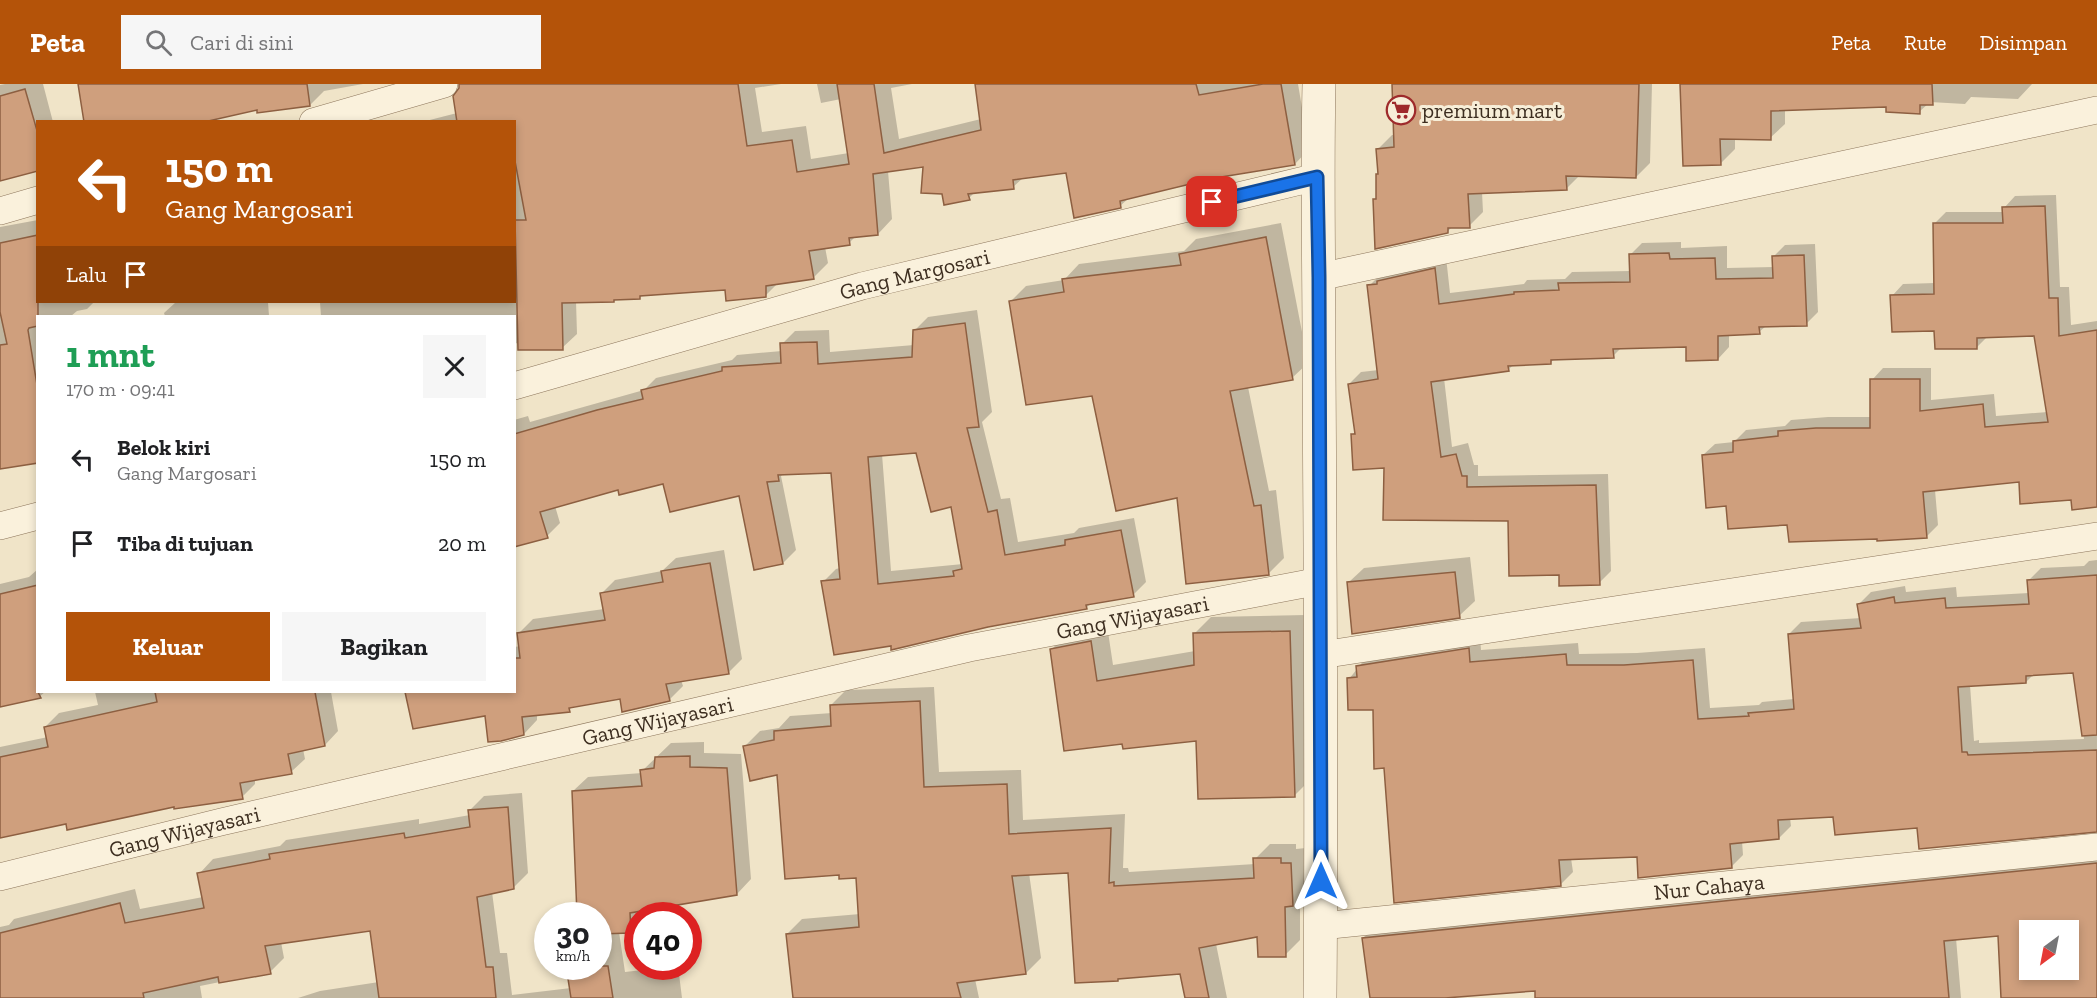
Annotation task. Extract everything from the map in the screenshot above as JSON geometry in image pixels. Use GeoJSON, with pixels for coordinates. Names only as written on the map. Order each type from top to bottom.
{"type":"FeatureCollection","features":[{"type":"Feature","properties":{"kind":"street"},"geometry":{"type":"LineString","coordinates":[[320,120],[444,84]]}},
{"type":"Feature","properties":{"kind":"street"},"geometry":{"type":"LineString","coordinates":[[1319,84],[1317,177],[1321,655],[1320,998]]}},
{"type":"Feature","properties":{"kind":"street"},"geometry":{"type":"LineString","coordinates":[[1319,277],[2097,110]]}},
{"type":"Feature","properties":{"kind":"street","name":"Gang Margosari"},"geometry":{"type":"LineString","coordinates":[[516,385],[862,286],[1317,177]]}},
{"type":"Feature","properties":{"kind":"street"},"geometry":{"type":"LineString","coordinates":[[0,211],[36,201]]}},
{"type":"Feature","properties":{"kind":"street"},"geometry":{"type":"LineString","coordinates":[[0,526],[36,517]]}},
{"type":"Feature","properties":{"kind":"street"},"geometry":{"type":"LineString","coordinates":[[1321,655],[2097,536]]}},
{"type":"Feature","properties":{"kind":"street","name":"Gang Wijayasari"},"geometry":{"type":"LineString","coordinates":[[0,877],[221,822],[969,648],[1320,581]]}},
{"type":"Feature","properties":{"kind":"street","name":"Nur Cahaya"},"geometry":{"type":"LineString","coordinates":[[1321,926],[2097,847]]}},
{"type":"Feature","properties":{"kind":"building"},"geometry":{"type":"Polygon","coordinates":[[[78,84],[307,84],[310,106],[257,113],[257,110],[213,120],[84,120],[78,84]]]}},
{"type":"Feature","properties":{"kind":"building"},"geometry":{"type":"Polygon","coordinates":[[[459,84],[738,84],[747,146],[792,140],[797,172],[849,164],[837,84],[874,84],[884,153],[981,130],[975,84],[1196,84],[1199,95],[1263,84],[1281,84],[1295,165],[1215,178],[1120,201],[1121,208],[1074,218],[1066,173],[1013,180],[1014,189],[968,194],[970,200],[944,205],[942,194],[921,193],[923,167],[873,174],[878,235],[849,238],[850,245],[809,251],[814,279],[766,286],[766,297],[726,301],[725,290],[640,296],[640,299],[614,300],[614,302],[562,303],[563,350],[518,350],[516,220],[526,220],[516,167],[516,120],[457,120],[453,96],[459,84]]]}},
{"type":"Feature","properties":{"kind":"building"},"geometry":{"type":"Polygon","coordinates":[[[1392,84],[1639,84],[1636,178],[1566,176],[1567,190],[1468,194],[1470,228],[1448,228],[1448,233],[1375,249],[1373,199],[1376,199],[1376,174],[1378,174],[1376,149],[1394,147],[1392,84]]]}},
{"type":"Feature","properties":{"kind":"building"},"geometry":{"type":"Polygon","coordinates":[[[1680,84],[1932,84],[1933,105],[1920,105],[1920,114],[1886,112],[1886,107],[1771,111],[1771,140],[1720,139],[1721,165],[1683,166],[1680,84]]]}},
{"type":"Feature","properties":{"kind":"building"},"geometry":{"type":"Polygon","coordinates":[[[25,89],[36,127],[36,172],[0,181],[0,96],[25,89]]]}},
{"type":"Feature","properties":{"kind":"building"},"geometry":{"type":"Polygon","coordinates":[[[2045,206],[2049,298],[2058,298],[2059,336],[2097,330],[2097,507],[2072,510],[2071,500],[2020,504],[2019,482],[1923,492],[1927,538],[1789,542],[1787,525],[1728,529],[1726,506],[1706,508],[1702,455],[1733,452],[1733,441],[1778,436],[1778,431],[1870,428],[1870,379],[1920,379],[1920,411],[1983,404],[1985,427],[2048,422],[2034,336],[1977,338],[1977,349],[1935,349],[1934,331],[1892,332],[1890,295],[1934,294],[1933,223],[2003,223],[2002,207],[2045,206]]]}},
{"type":"Feature","properties":{"kind":"building"},"geometry":{"type":"Polygon","coordinates":[[[36,235],[38,315],[36,315],[36,326],[28,330],[36,379],[36,463],[0,469],[0,345],[7,344],[0,312],[0,243],[36,235]]]}},
{"type":"Feature","properties":{"kind":"building"},"geometry":{"type":"Polygon","coordinates":[[[1266,237],[1293,380],[1230,391],[1254,506],[1261,505],[1269,575],[1186,584],[1177,498],[1116,511],[1092,396],[1026,405],[1009,301],[1064,292],[1062,279],[1181,265],[1179,254],[1266,237]]]}},
{"type":"Feature","properties":{"kind":"building"},"geometry":{"type":"Polygon","coordinates":[[[1669,253],[1670,259],[1715,258],[1716,279],[1773,278],[1772,256],[1804,255],[1807,326],[1759,327],[1760,334],[1718,336],[1718,360],[1686,361],[1686,347],[1613,349],[1614,358],[1551,360],[1551,364],[1508,366],[1509,371],[1431,382],[1441,457],[1456,454],[1462,476],[1467,476],[1467,487],[1596,485],[1600,585],[1559,586],[1559,575],[1509,576],[1508,521],[1383,520],[1384,468],[1353,470],[1351,434],[1355,434],[1348,384],[1378,379],[1367,285],[1435,268],[1439,304],[1514,294],[1514,292],[1559,290],[1558,283],[1630,282],[1629,254],[1669,253]]]}},
{"type":"Feature","properties":{"kind":"building"},"geometry":{"type":"Polygon","coordinates":[[[965,323],[979,427],[967,428],[988,512],[997,510],[1005,555],[1065,545],[1065,540],[1121,530],[1134,597],[1086,605],[1087,609],[988,627],[891,650],[891,646],[834,655],[821,581],[840,579],[831,473],[778,475],[779,481],[767,482],[783,564],[754,570],[739,496],[670,512],[663,484],[619,495],[618,490],[540,512],[548,538],[516,546],[516,433],[643,399],[641,390],[722,371],[722,367],[781,363],[780,343],[817,342],[818,364],[912,357],[913,330],[965,323]],[[916,453],[868,457],[878,584],[954,576],[953,571],[962,569],[951,507],[931,512],[916,453]]]}},
{"type":"Feature","properties":{"kind":"building"},"geometry":{"type":"Polygon","coordinates":[[[710,563],[729,674],[666,684],[670,701],[622,712],[620,699],[569,708],[570,712],[522,717],[524,735],[501,741],[488,742],[485,716],[413,729],[405,693],[516,693],[516,658],[520,658],[517,633],[605,620],[600,593],[663,582],[661,571],[710,563]]]}},
{"type":"Feature","properties":{"kind":"building"},"geometry":{"type":"Polygon","coordinates":[[[1455,572],[1460,618],[1352,634],[1347,582],[1455,572]]]}},
{"type":"Feature","properties":{"kind":"building"},"geometry":{"type":"Polygon","coordinates":[[[2097,575],[2097,735],[2082,736],[2073,673],[2026,676],[2026,683],[1958,687],[1962,752],[1967,752],[1968,755],[2097,750],[2097,832],[1919,849],[1917,828],[1835,835],[1833,817],[1778,820],[1779,839],[1730,844],[1732,868],[1638,878],[1637,857],[1559,860],[1561,886],[1394,903],[1384,768],[1374,769],[1373,710],[1348,710],[1347,678],[1357,677],[1356,666],[1469,648],[1470,662],[1566,654],[1567,665],[1624,665],[1693,660],[1698,719],[1749,716],[1748,713],[1794,709],[1788,634],[1861,628],[1857,604],[1894,597],[1895,603],[1945,598],[1946,608],[2029,604],[2027,580],[2097,575]]]}},
{"type":"Feature","properties":{"kind":"building"},"geometry":{"type":"Polygon","coordinates":[[[36,585],[36,693],[41,698],[0,707],[0,594],[36,585]]]}},
{"type":"Feature","properties":{"kind":"building"},"geometry":{"type":"Polygon","coordinates":[[[1290,631],[1295,797],[1198,799],[1196,741],[1123,749],[1122,744],[1064,751],[1050,649],[1091,641],[1097,681],[1194,665],[1193,633],[1290,631]]]}},
{"type":"Feature","properties":{"kind":"building"},"geometry":{"type":"Polygon","coordinates":[[[155,693],[315,693],[325,746],[288,754],[292,774],[240,783],[243,799],[174,809],[174,807],[67,830],[66,824],[0,838],[0,757],[48,747],[44,727],[157,702],[155,693]]]}},
{"type":"Feature","properties":{"kind":"building"},"geometry":{"type":"Polygon","coordinates":[[[920,701],[924,787],[1007,784],[1009,834],[1111,828],[1109,883],[1114,882],[1114,886],[1254,878],[1253,858],[1281,858],[1281,863],[1291,863],[1293,906],[1285,907],[1286,957],[1258,957],[1257,937],[1199,948],[1209,998],[1185,998],[1180,974],[1075,983],[1068,873],[1012,876],[1026,974],[957,983],[961,998],[793,998],[786,934],[859,927],[856,878],[839,879],[839,875],[785,879],[777,775],[750,781],[743,746],[774,740],[774,731],[831,726],[830,705],[920,701]]]}},
{"type":"Feature","properties":{"kind":"building"},"geometry":{"type":"Polygon","coordinates":[[[690,756],[690,767],[727,768],[737,895],[695,902],[624,902],[624,933],[612,934],[612,902],[576,902],[572,791],[642,786],[640,770],[654,768],[655,757],[690,756]]]}},
{"type":"Feature","properties":{"kind":"building"},"geometry":{"type":"Polygon","coordinates":[[[508,807],[514,889],[477,897],[486,967],[493,967],[496,998],[379,998],[370,931],[265,946],[271,974],[219,983],[218,977],[143,993],[144,998],[0,998],[0,933],[120,903],[125,923],[204,908],[197,873],[270,859],[269,854],[404,833],[405,838],[470,827],[468,810],[508,807]]]}},
{"type":"Feature","properties":{"kind":"building"},"geometry":{"type":"Polygon","coordinates":[[[2097,863],[2097,998],[2001,998],[1998,936],[1944,941],[1949,998],[1535,998],[1535,991],[1445,998],[1370,998],[1362,938],[2097,863]]]}},
{"type":"Feature","properties":{"kind":"building"},"geometry":{"type":"Polygon","coordinates":[[[568,980],[610,980],[613,998],[571,998],[568,980]]]}},
{"type":"Feature","properties":{"kind":"place","name":"premium mart"},"geometry":{"type":"Point","coordinates":[1401,110]}},
{"type":"Feature","properties":{"kind":"route"},"geometry":{"type":"LineString","coordinates":[[1212,202],[1317,177],[1321,881]]}}]}
